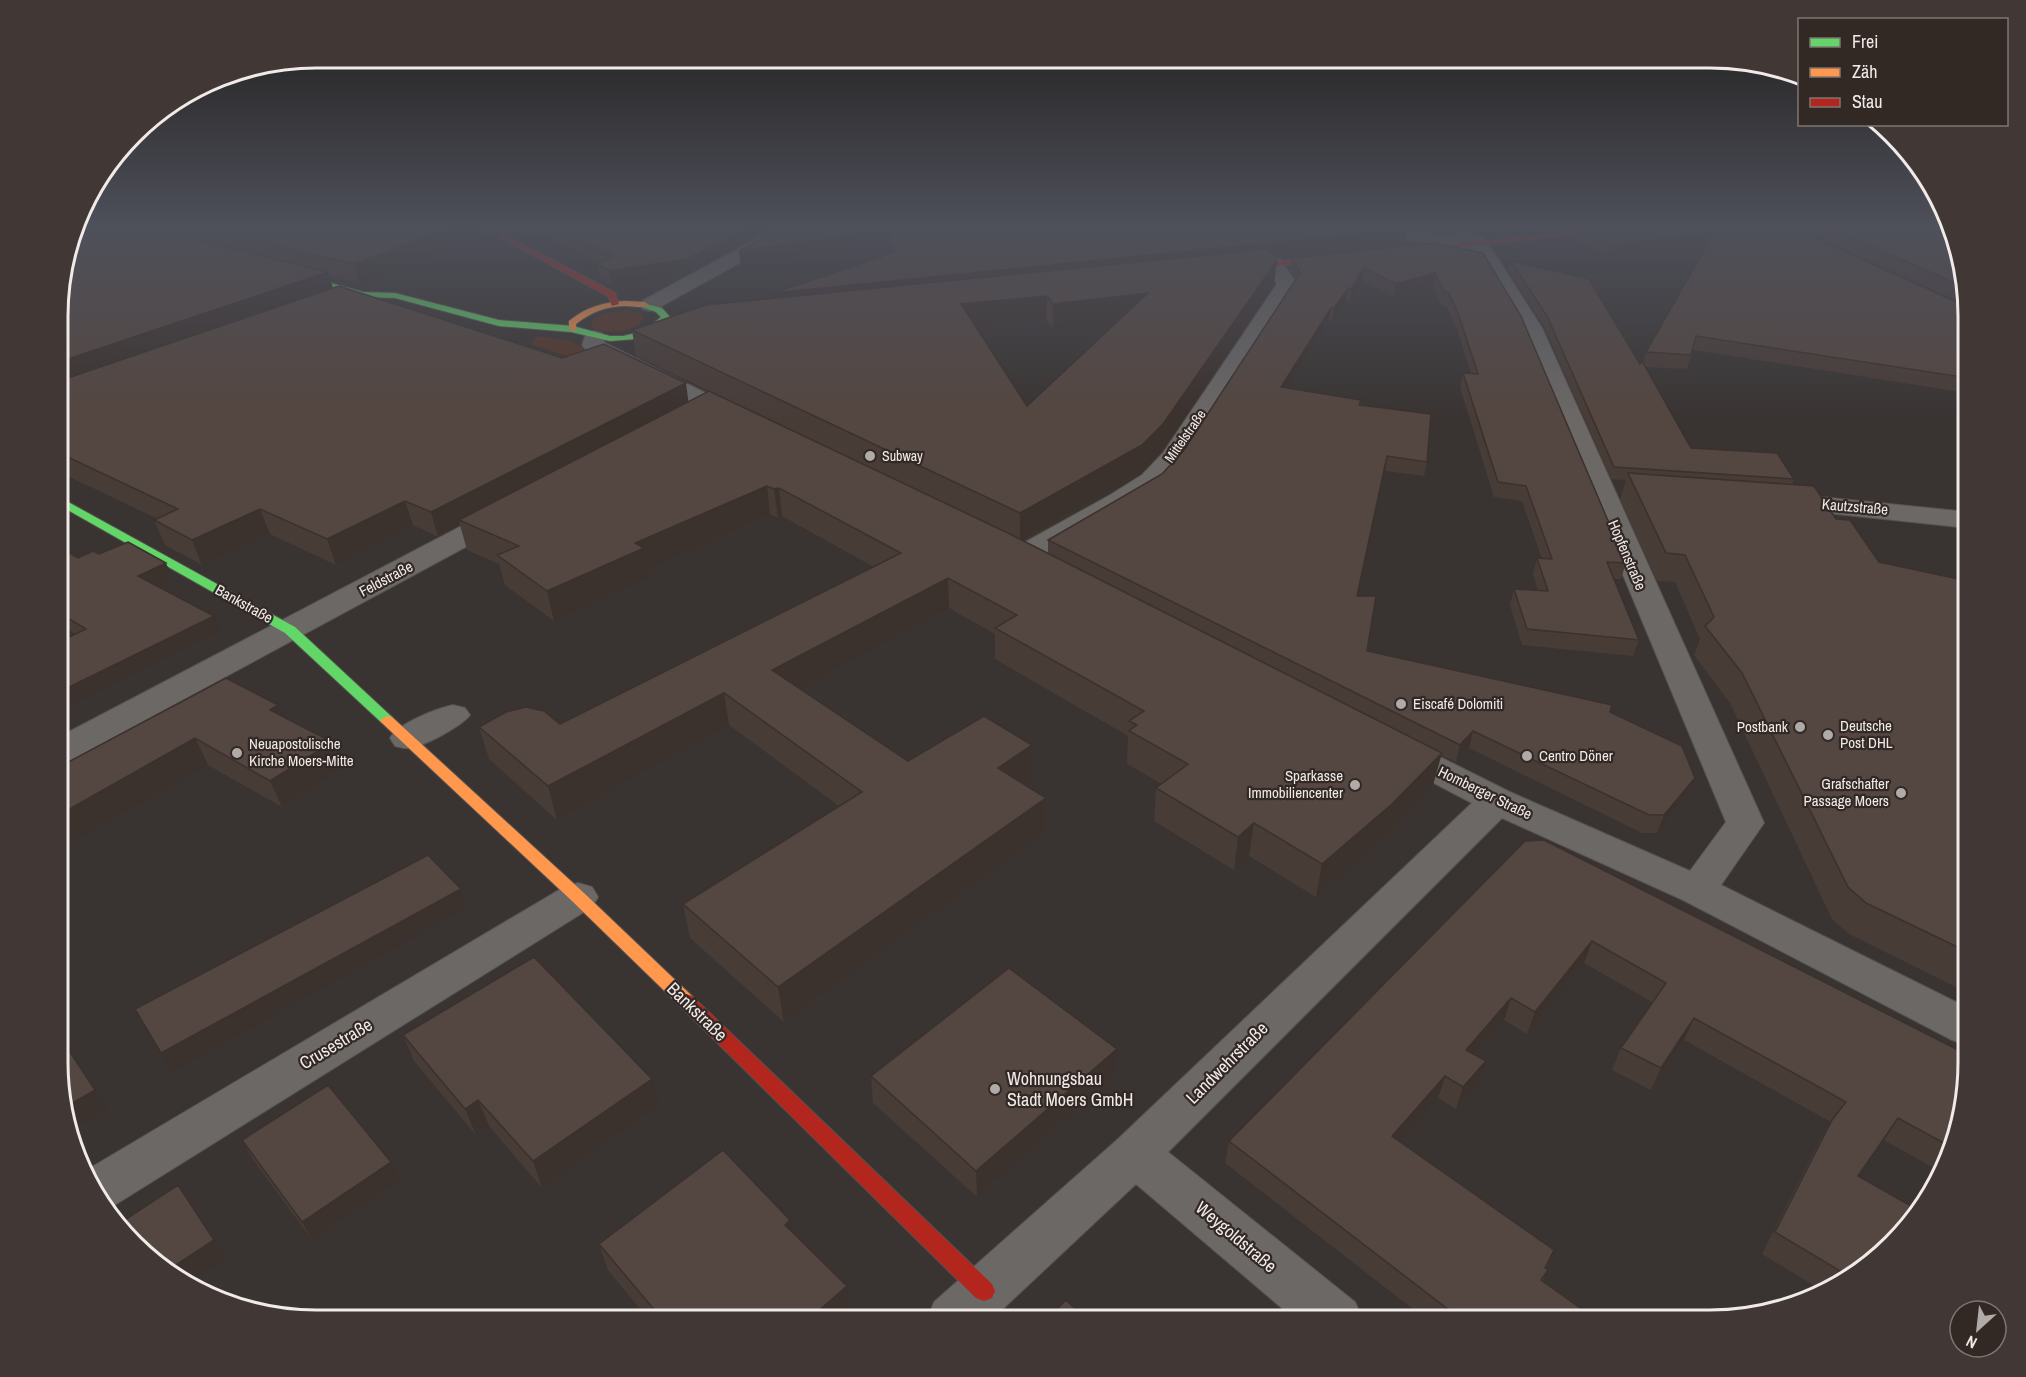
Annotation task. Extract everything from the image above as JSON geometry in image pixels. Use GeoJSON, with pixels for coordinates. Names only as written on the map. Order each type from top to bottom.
{"type":"FeatureCollection","features":[{"type":"Feature","properties":{"kind":"street"},"geometry":{"type":"LineString","coordinates":[[352,290],[362,294],[395,296],[499,323],[583,333],[631,337],[648,332],[665,321],[682,321]]}},
{"type":"Feature","properties":{"kind":"street"},"geometry":{"type":"LineString","coordinates":[[603,290],[612,295],[615,304]]}},
{"type":"Feature","properties":{"kind":"street"},"geometry":{"type":"LineString","coordinates":[[649,305],[676,290]]}},
{"type":"Feature","properties":{"kind":"street","name":"Mittelstraße"},"geometry":{"type":"LineString","coordinates":[[1053,572],[1010,551],[1090,518],[1151,481],[1172,458],[1283,290]]}},
{"type":"Feature","properties":{"kind":"street","name":"Hopfenstraße"},"geometry":{"type":"LineString","coordinates":[[1508,290],[1531,328],[1598,488],[1745,823],[1697,890]]}},
{"type":"Feature","properties":{"kind":"street"},"geometry":{"type":"LineString","coordinates":[[330,303],[362,294]]}},
{"type":"Feature","properties":{"kind":"street"},"geometry":{"type":"LineString","coordinates":[[665,321],[665,314],[649,305],[615,304],[595,308],[579,315],[572,323],[597,348],[763,431]]}},
{"type":"Feature","properties":{"kind":"street"},"geometry":{"type":"LineString","coordinates":[[684,420],[713,406]]}},
{"type":"Feature","properties":{"kind":"street"},"geometry":{"type":"LineString","coordinates":[[1598,488],[1630,490]]}},
{"type":"Feature","properties":{"kind":"street","name":"Kautzstraße"},"geometry":{"type":"LineString","coordinates":[[1763,500],[1843,505],[1958,519]]}},
{"type":"Feature","properties":{"kind":"street","name":"Feldstraße"},"geometry":{"type":"LineString","coordinates":[[68,748],[529,502]]}},
{"type":"Feature","properties":{"kind":"street","name":"Bankstraße"},"geometry":{"type":"LineString","coordinates":[[68,505],[290,630],[578,897],[968,1306]]}},
{"type":"Feature","properties":{"kind":"street"},"geometry":{"type":"LineString","coordinates":[[407,738],[453,715]]}},
{"type":"Feature","properties":{"kind":"street","name":"Homberger Straße"},"geometry":{"type":"LineString","coordinates":[[1370,735],[1482,816],[1697,890],[1958,1023]]}},
{"type":"Feature","properties":{"kind":"street","name":"Landwehrstraße"},"geometry":{"type":"LineString","coordinates":[[968,1306],[1135,1154],[1482,816]]}},
{"type":"Feature","properties":{"kind":"street","name":"Crusestraße"},"geometry":{"type":"LineString","coordinates":[[102,1187],[578,897]]}},
{"type":"Feature","properties":{"kind":"street","name":"Weygoldstraße"},"geometry":{"type":"LineString","coordinates":[[1135,1154],[1324,1310]]}},
{"type":"Feature","properties":{"kind":"shaded area"},"geometry":{"type":"Polygon","coordinates":[[[628,310],[642,314],[644,317],[635,327],[612,332],[591,327],[592,320],[605,313],[628,310]]]}},
{"type":"Feature","properties":{"kind":"shaded area"},"geometry":{"type":"Polygon","coordinates":[[[537,336],[570,341],[606,360],[570,357],[533,345],[537,336]]]}},
{"type":"Feature","properties":{"kind":"building"},"geometry":{"type":"Polygon","coordinates":[[[69,290],[273,290],[68,359],[69,290]]]}},
{"type":"Feature","properties":{"kind":"building"},"geometry":{"type":"Polygon","coordinates":[[[326,290],[352,290],[562,358],[604,344],[686,383],[431,512],[405,501],[327,539],[260,509],[192,540],[154,520],[178,509],[68,457],[68,378],[326,290]]]}},
{"type":"Feature","properties":{"kind":"building"},"geometry":{"type":"Polygon","coordinates":[[[781,290],[800,290],[773,293],[781,290]]]}},
{"type":"Feature","properties":{"kind":"building"},"geometry":{"type":"Polygon","coordinates":[[[854,290],[1256,290],[1163,424],[1142,445],[1020,513],[632,330],[706,305],[854,290]],[[1148,293],[1053,304],[1047,296],[961,304],[1027,406],[1148,293]]]}},
{"type":"Feature","properties":{"kind":"building"},"geometry":{"type":"Polygon","coordinates":[[[1289,290],[1347,290],[1334,308],[1331,308],[1281,387],[1361,400],[1359,405],[1431,414],[1427,462],[1387,456],[1357,596],[1376,596],[1367,651],[1612,705],[1610,712],[1682,746],[1695,778],[1664,815],[1649,815],[1473,731],[1460,745],[1048,540],[1162,474],[1184,450],[1289,290]]]}},
{"type":"Feature","properties":{"kind":"building"},"geometry":{"type":"Polygon","coordinates":[[[1443,290],[1505,290],[1521,316],[1626,563],[1607,562],[1639,640],[1527,629],[1514,589],[1548,591],[1537,558],[1552,559],[1526,486],[1498,482],[1463,373],[1478,374],[1459,316],[1449,293],[1443,290]]]}},
{"type":"Feature","properties":{"kind":"building"},"geometry":{"type":"Polygon","coordinates":[[[1530,290],[1596,290],[1640,364],[1642,361],[1691,448],[1777,453],[1794,479],[1614,467],[1547,316],[1530,290]]]}},
{"type":"Feature","properties":{"kind":"building"},"geometry":{"type":"Polygon","coordinates":[[[1681,290],[1931,290],[1958,303],[1958,376],[1696,336],[1691,355],[1646,352],[1681,290]]]}},
{"type":"Feature","properties":{"kind":"building"},"geometry":{"type":"Polygon","coordinates":[[[709,391],[1010,534],[1442,753],[1392,804],[1322,864],[1254,823],[1238,837],[1156,788],[1188,764],[1129,731],[1137,725],[1129,721],[1144,711],[995,628],[1017,615],[948,578],[772,670],[908,761],[984,716],[1032,745],[998,768],[1046,798],[778,987],[683,904],[862,792],[724,693],[548,786],[479,727],[506,712],[526,707],[544,711],[560,724],[901,553],[779,488],[774,489],[767,486],[635,543],[644,548],[547,591],[497,555],[519,546],[459,520],[709,391]]]}},
{"type":"Feature","properties":{"kind":"building"},"geometry":{"type":"Polygon","coordinates":[[[1628,473],[1814,486],[1836,519],[1850,520],[1879,562],[1958,579],[1958,947],[1866,903],[1848,887],[1742,673],[1705,626],[1714,617],[1685,555],[1666,553],[1628,473]]]}},
{"type":"Feature","properties":{"kind":"building"},"geometry":{"type":"Polygon","coordinates":[[[128,542],[166,563],[138,576],[214,616],[68,688],[68,638],[86,629],[68,618],[68,552],[78,558],[93,551],[99,554],[128,542]]]}},
{"type":"Feature","properties":{"kind":"building"},"geometry":{"type":"Polygon","coordinates":[[[226,678],[278,705],[270,710],[332,742],[270,781],[195,738],[68,810],[68,762],[226,678]]]}},
{"type":"Feature","properties":{"kind":"building"},"geometry":{"type":"Polygon","coordinates":[[[1544,840],[1958,1050],[1954,1110],[1944,1143],[1898,1118],[1858,1176],[1911,1206],[1874,1248],[1841,1272],[1775,1232],[1832,1120],[1846,1102],[1694,1018],[1661,1068],[1621,1048],[1666,983],[1592,941],[1535,1012],[1511,998],[1466,1050],[1486,1061],[1463,1087],[1445,1076],[1392,1136],[1554,1250],[1545,1268],[1548,1270],[1541,1280],[1583,1310],[1449,1310],[1229,1141],[1525,841],[1544,840]]]}},
{"type":"Feature","properties":{"kind":"building"},"geometry":{"type":"Polygon","coordinates":[[[428,855],[461,889],[161,1053],[135,1009],[428,855]]]}},
{"type":"Feature","properties":{"kind":"building"},"geometry":{"type":"Polygon","coordinates":[[[534,957],[652,1079],[533,1161],[478,1100],[465,1109],[403,1035],[534,957]]]}},
{"type":"Feature","properties":{"kind":"building","name":"Wohnungsbau Stadt Moers GmbH"},"geometry":{"type":"Polygon","coordinates":[[[1009,968],[1117,1049],[976,1171],[871,1076],[1009,968]]]}},
{"type":"Feature","properties":{"kind":"building"},"geometry":{"type":"Polygon","coordinates":[[[68,1049],[95,1090],[71,1104],[68,1049]]]}},
{"type":"Feature","properties":{"kind":"building"},"geometry":{"type":"Polygon","coordinates":[[[328,1085],[391,1162],[302,1222],[242,1140],[328,1085]]]}},
{"type":"Feature","properties":{"kind":"building"},"geometry":{"type":"Polygon","coordinates":[[[723,1150],[790,1220],[785,1225],[847,1286],[819,1310],[654,1310],[599,1244],[723,1150]]]}},
{"type":"Feature","properties":{"kind":"building"},"geometry":{"type":"Polygon","coordinates":[[[178,1185],[214,1240],[175,1266],[140,1237],[125,1220],[178,1185]]]}},
{"type":"Feature","properties":{"kind":"building"},"geometry":{"type":"Polygon","coordinates":[[[1066,1300],[1076,1310],[1056,1310],[1066,1300]]]}},
{"type":"Feature","properties":{"kind":"traffic: fast"},"geometry":{"type":"LineString","coordinates":[[349,290],[362,294],[395,296],[499,323],[573,329],[584,334],[610,339],[636,337],[647,333],[666,317],[659,310],[645,305]]}},
{"type":"Feature","properties":{"kind":"traffic: fast"},"geometry":{"type":"LineString","coordinates":[[68,505],[290,630],[387,720]]}},
{"type":"Feature","properties":{"kind":"traffic: slow"},"geometry":{"type":"LineString","coordinates":[[573,329],[572,323],[597,308],[626,303],[645,305]]}},
{"type":"Feature","properties":{"kind":"traffic: slow"},"geometry":{"type":"LineString","coordinates":[[387,720],[578,897],[686,1001]]}},
{"type":"Feature","properties":{"kind":"traffic: jam"},"geometry":{"type":"LineString","coordinates":[[603,290],[612,295],[615,304]]}},
{"type":"Feature","properties":{"kind":"traffic: jam"},"geometry":{"type":"LineString","coordinates":[[686,1001],[984,1291]]}},
{"type":"Feature","properties":{"kind":"place","name":"Subway"},"geometry":{"type":"Point","coordinates":[870,456]}},
{"type":"Feature","properties":{"kind":"place","name":"Eiscafé Dolomiti"},"geometry":{"type":"Point","coordinates":[1401,704]}},
{"type":"Feature","properties":{"kind":"place","name":"Postbank"},"geometry":{"type":"Point","coordinates":[1800,727]}},
{"type":"Feature","properties":{"kind":"place","name":"Deutsche Post DHL"},"geometry":{"type":"Point","coordinates":[1828,735]}},
{"type":"Feature","properties":{"kind":"place","name":"Neuapostolische Kirche Moers-Mitte"},"geometry":{"type":"Point","coordinates":[237,753]}},
{"type":"Feature","properties":{"kind":"place","name":"Centro Döner"},"geometry":{"type":"Point","coordinates":[1527,756]}},
{"type":"Feature","properties":{"kind":"place","name":"Sparkasse Immobiliencenter"},"geometry":{"type":"Point","coordinates":[1355,785]}},
{"type":"Feature","properties":{"kind":"place","name":"Grafschafter Passage Moers"},"geometry":{"type":"Point","coordinates":[1901,793]}},
{"type":"Feature","properties":{"kind":"place","name":"Wohnungsbau Stadt Moers GmbH"},"geometry":{"type":"Point","coordinates":[995,1089]}}]}
